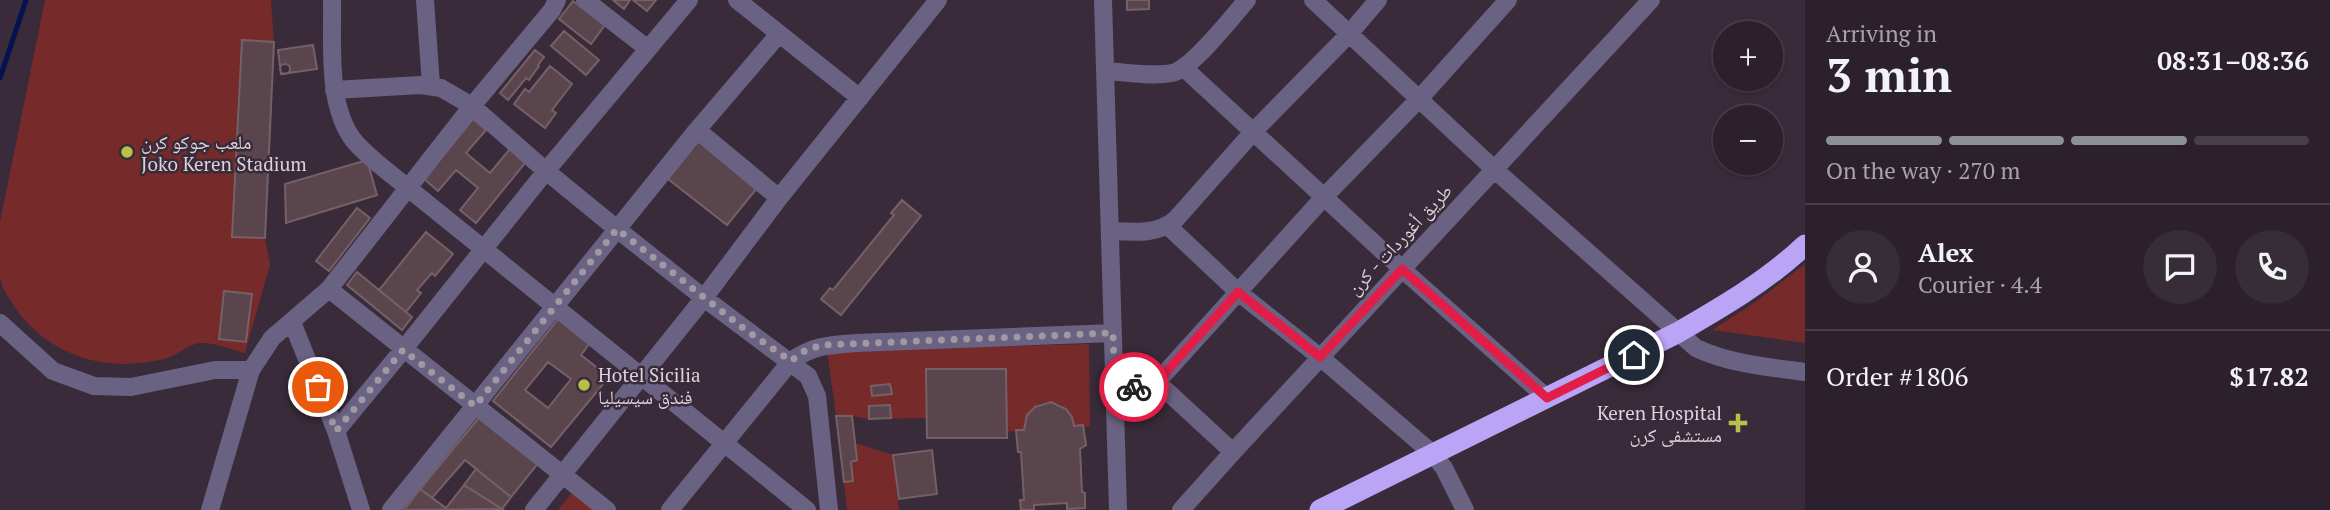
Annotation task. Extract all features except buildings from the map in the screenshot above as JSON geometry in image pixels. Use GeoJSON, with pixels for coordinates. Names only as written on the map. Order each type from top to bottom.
{"type":"FeatureCollection","features":[{"type":"Feature","properties":{"kind":"highway"},"geometry":{"type":"LineString","coordinates":[[1320,510],[1677,333],[1729,303],[1805,245]]}},
{"type":"Feature","properties":{"kind":"street"},"geometry":{"type":"LineString","coordinates":[[332,0],[334,90],[344,124],[353,140],[408,188],[807,510]]}},
{"type":"Feature","properties":{"kind":"street"},"geometry":{"type":"LineString","coordinates":[[425,0],[431,85]]}},
{"type":"Feature","properties":{"kind":"street"},"geometry":{"type":"LineString","coordinates":[[210,510],[251,370],[272,338],[329,289],[557,0]]}},
{"type":"Feature","properties":{"kind":"street"},"geometry":{"type":"LineString","coordinates":[[585,0],[648,49]]}},
{"type":"Feature","properties":{"kind":"street"},"geometry":{"type":"LineString","coordinates":[[336,431],[688,0]]}},
{"type":"Feature","properties":{"kind":"street"},"geometry":{"type":"LineString","coordinates":[[737,0],[860,98]]}},
{"type":"Feature","properties":{"kind":"street"},"geometry":{"type":"LineString","coordinates":[[534,510],[938,0]]}},
{"type":"Feature","properties":{"kind":"street"},"geometry":{"type":"LineString","coordinates":[[1103,0],[1118,510]]}},
{"type":"Feature","properties":{"kind":"street"},"geometry":{"type":"LineString","coordinates":[[1105,71],[1175,73],[1184,68],[1247,0]]}},
{"type":"Feature","properties":{"kind":"street"},"geometry":{"type":"LineString","coordinates":[[1313,0],[1495,170],[1696,348],[1747,364],[1805,372]]}},
{"type":"Feature","properties":{"kind":"street"},"geometry":{"type":"LineString","coordinates":[[1110,231],[1142,232],[1168,226],[1378,0]]}},
{"type":"Feature","properties":{"kind":"street"},"geometry":{"type":"LineString","coordinates":[[1115,389],[1147,386],[1157,382],[1324,197],[1419,99],[1508,0]]}},
{"type":"Feature","properties":{"kind":"street","name":"طريق أغوردات - كرن"},"geometry":{"type":"LineString","coordinates":[[1181,510],[1651,0]]}},
{"type":"Feature","properties":{"kind":"street"},"geometry":{"type":"LineString","coordinates":[[391,510],[697,130],[779,34]]}},
{"type":"Feature","properties":{"kind":"street"},"geometry":{"type":"LineString","coordinates":[[1184,68],[1547,398]]}},
{"type":"Feature","properties":{"kind":"street"},"geometry":{"type":"LineString","coordinates":[[334,90],[431,85],[452,92],[617,229],[704,298],[791,361],[808,376],[817,396],[829,510]]}},
{"type":"Feature","properties":{"kind":"street"},"geometry":{"type":"LineString","coordinates":[[697,130],[779,198]]}},
{"type":"Feature","properties":{"kind":"street"},"geometry":{"type":"LineString","coordinates":[[1168,226],[1238,292],[1320,357],[1433,454],[1444,468],[1465,510]]}},
{"type":"Feature","properties":{"kind":"street"},"geometry":{"type":"LineString","coordinates":[[329,289],[607,510]]}},
{"type":"Feature","properties":{"kind":"street"},"geometry":{"type":"LineString","coordinates":[[292,322],[336,431],[361,510]]}},
{"type":"Feature","properties":{"kind":"street"},"geometry":{"type":"LineString","coordinates":[[0,323],[53,371],[94,386],[131,387],[215,370],[251,370]]}},
{"type":"Feature","properties":{"kind":"street"},"geometry":{"type":"LineString","coordinates":[[670,510],[791,361],[806,350],[822,345],[1113,333]]}},
{"type":"Feature","properties":{"kind":"street"},"geometry":{"type":"LineString","coordinates":[[1157,382],[1233,452]]}},
{"type":"Feature","properties":{"kind":"shaded area"},"geometry":{"type":"Polygon","coordinates":[[[45,0],[271,0],[274,42],[265,238],[270,265],[245,353],[214,344],[199,343],[151,362],[128,364],[89,359],[71,353],[38,333],[12,303],[0,278],[0,222],[45,0]]]}},
{"type":"Feature","properties":{"kind":"shaded area"},"geometry":{"type":"Polygon","coordinates":[[[1805,264],[1805,343],[1712,330],[1757,301],[1805,264]]]}},
{"type":"Feature","properties":{"kind":"shaded area"},"geometry":{"type":"Polygon","coordinates":[[[1089,344],[1090,427],[1074,426],[1064,407],[1048,402],[1039,404],[1032,410],[1024,430],[1007,432],[1006,369],[927,369],[927,418],[869,419],[836,416],[827,350],[1089,344]]]}},
{"type":"Feature","properties":{"kind":"shaded area"},"geometry":{"type":"Polygon","coordinates":[[[855,443],[893,455],[899,510],[847,510],[844,482],[853,481],[851,462],[857,460],[855,443]]]}},
{"type":"Feature","properties":{"kind":"shaded area"},"geometry":{"type":"Polygon","coordinates":[[[573,491],[598,510],[558,510],[573,491]]]}},
{"type":"Feature","properties":{"kind":"waterway"},"geometry":{"type":"LineString","coordinates":[[0,78],[26,0]]}},
{"type":"Feature","properties":{"kind":"way so far"},"geometry":{"type":"LineString","coordinates":[[318,387],[336,431],[403,350],[475,406],[617,229],[747,331],[791,361],[806,350],[822,345],[1113,333],[1115,389],[1134,387]]}},
{"type":"Feature","properties":{"kind":"place","name":"ملعب جوكو كرن Joko Keren Stadium"},"geometry":{"type":"Point","coordinates":[127,152]}},
{"type":"Feature","properties":{"kind":"place","name":"Hotel Sicilia فندق سيسيليا"},"geometry":{"type":"Point","coordinates":[584,385]}},
{"type":"Feature","properties":{"kind":"place","name":"Keren Hospital مستشفى كرن"},"geometry":{"type":"Point","coordinates":[1738,423]}},
{"type":"Feature","properties":{"kind":"route"},"geometry":{"type":"LineString","coordinates":[[1134,387],[1157,382],[1238,292],[1320,357],[1402,269],[1547,398],[1634,355]]}}]}
